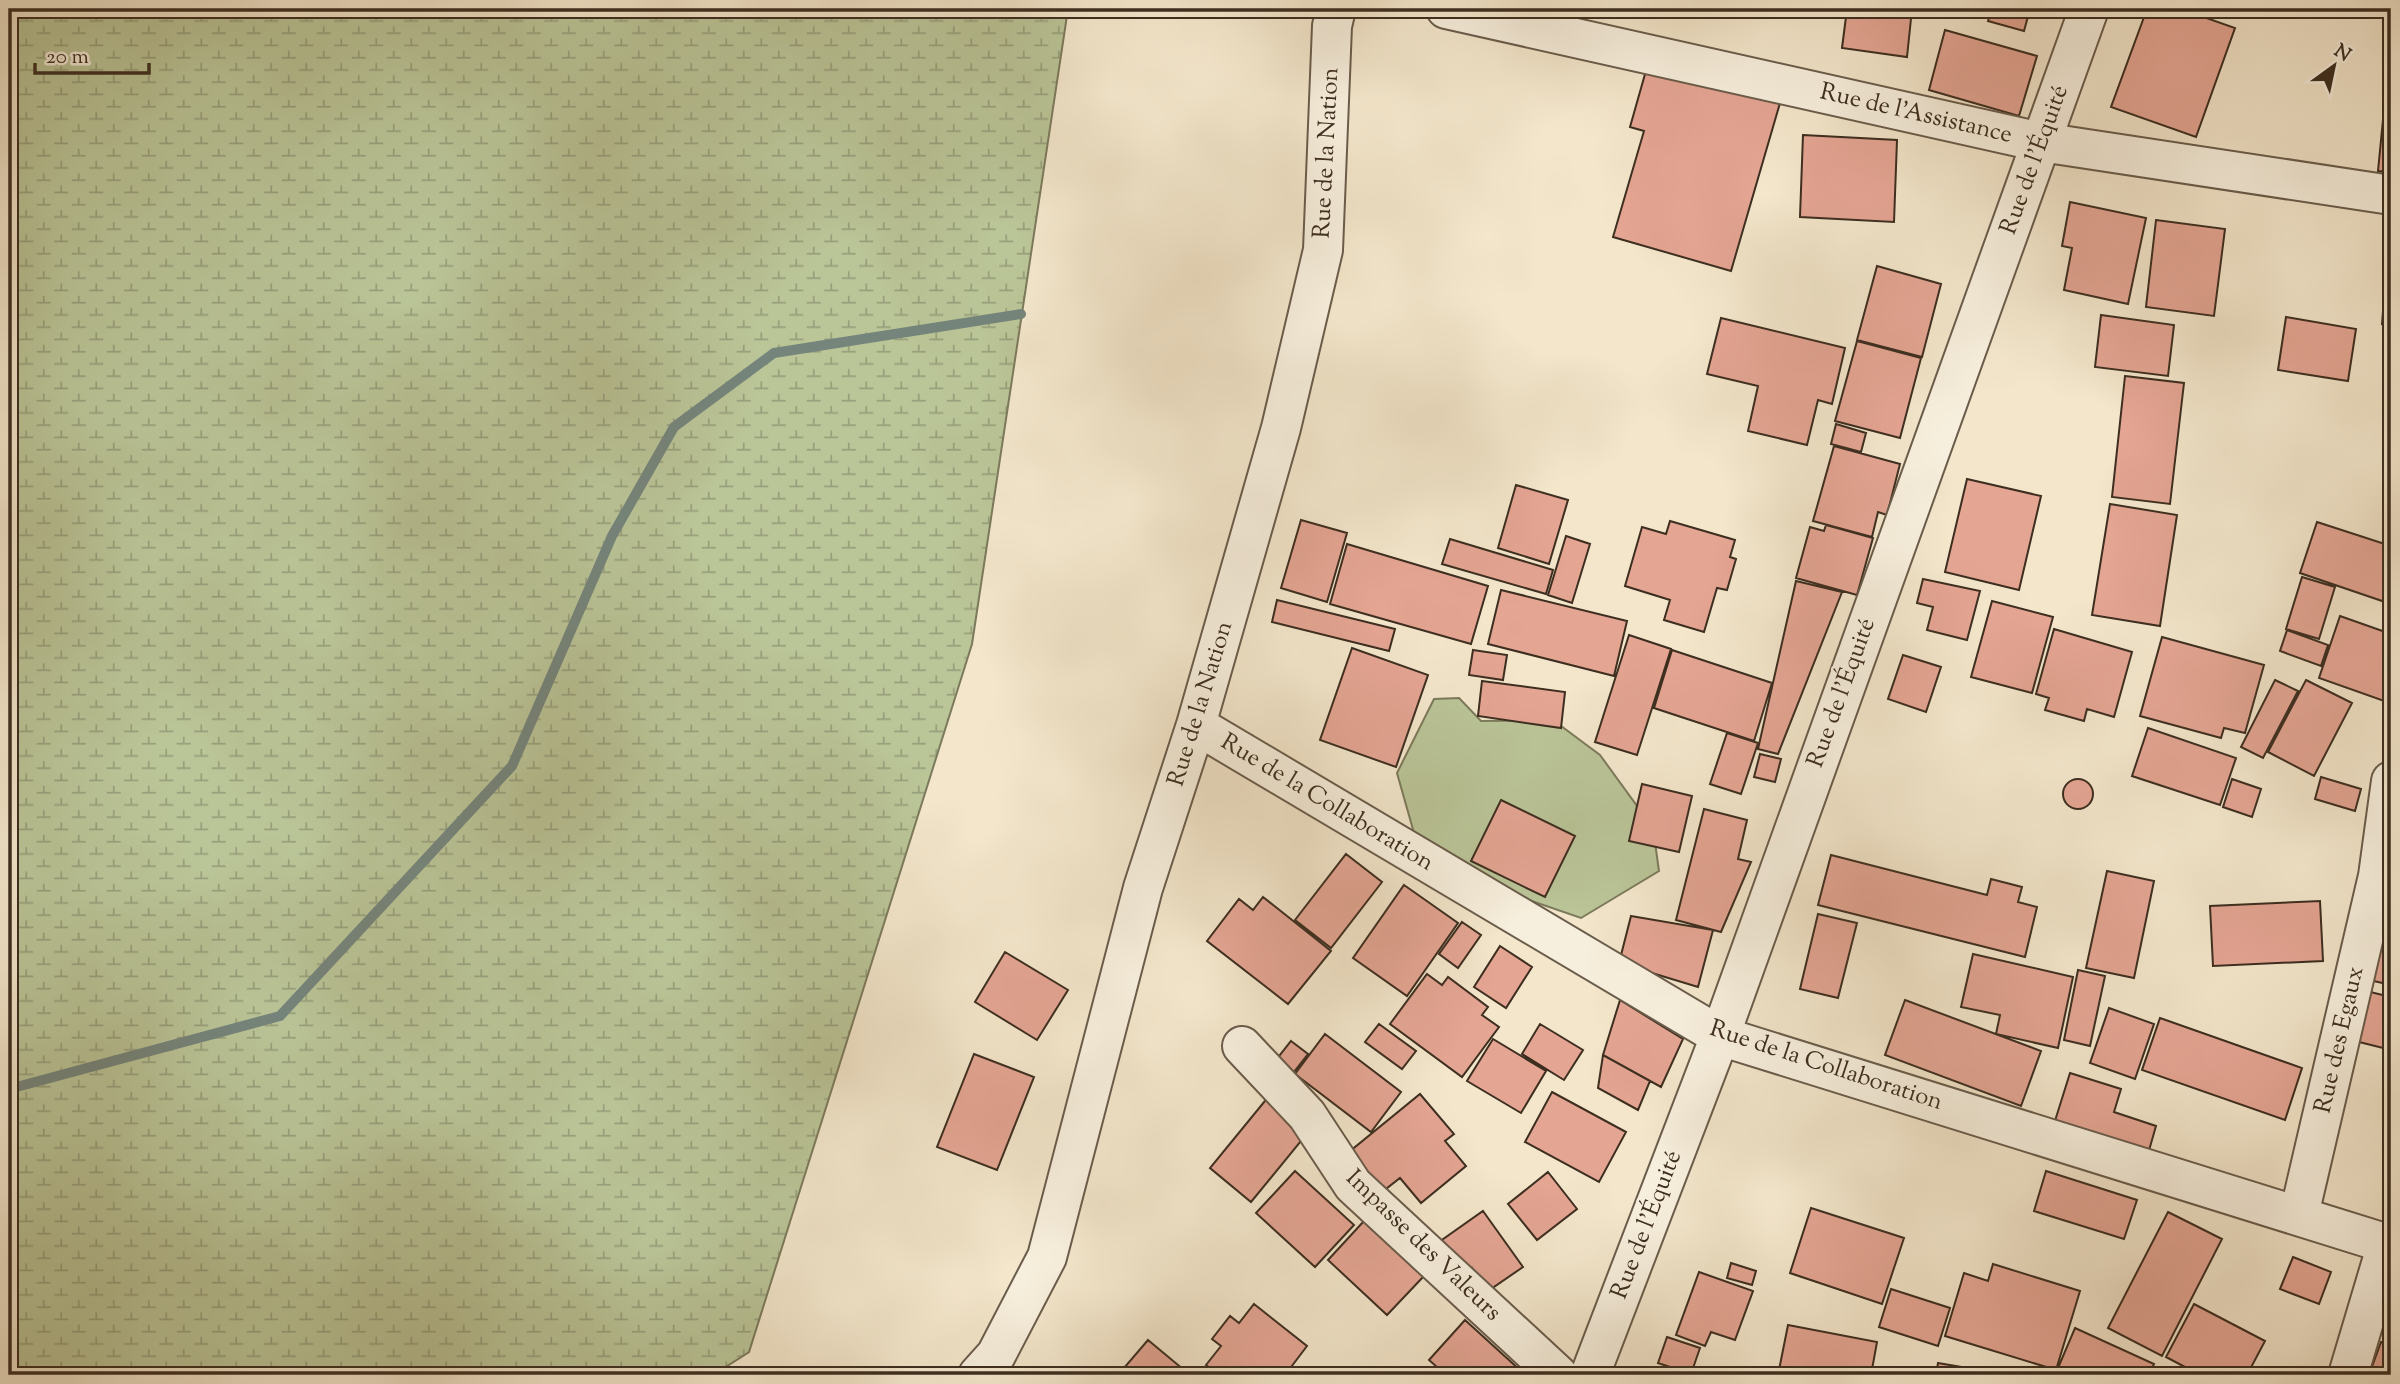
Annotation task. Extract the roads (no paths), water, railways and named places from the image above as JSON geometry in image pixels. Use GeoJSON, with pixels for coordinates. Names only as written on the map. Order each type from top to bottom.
{"type":"FeatureCollection","features":[{"type":"Feature","properties":{"kind":"street","name":"Rue de la Nation"},"geometry":{"type":"LineString","coordinates":[[978,1375],[996,1355],[1047,1257],[1143,888],[1196,726],[1281,428],[1323,250],[1332,26],[1336,9]]}},
{"type":"Feature","properties":{"kind":"street","name":"Rue de l'Assistance"},"geometry":{"type":"LineString","coordinates":[[1446,9],[2041,142],[2391,195]]}},
{"type":"Feature","properties":{"kind":"street","name":"Rue de l'Équité"},"geometry":{"type":"LineString","coordinates":[[1590,1375],[1720,1036],[2089,9]]}},
{"type":"Feature","properties":{"kind":"street","name":"Rue de la Collaboration"},"geometry":{"type":"LineString","coordinates":[[1196,726],[1720,1036],[2389,1244]]}},
{"type":"Feature","properties":{"kind":"street","name":"Rue des Egaux"},"geometry":{"type":"LineString","coordinates":[[2299,1215],[2384,875],[2391,781]]}},
{"type":"Feature","properties":{"kind":"street","name":"Impasse des Valeurs"},"geometry":{"type":"LineString","coordinates":[[1242,1046],[1307,1115],[1353,1185],[1558,1375]]}},
{"type":"Feature","properties":{"kind":"street"},"geometry":{"type":"LineString","coordinates":[[2348,1375],[2389,1244]]}},
{"type":"Feature","properties":{"kind":"waterway"},"geometry":{"type":"LineString","coordinates":[[9,1089],[280,1016],[512,766],[612,536],[674,427],[774,353],[1021,314]]}}]}
